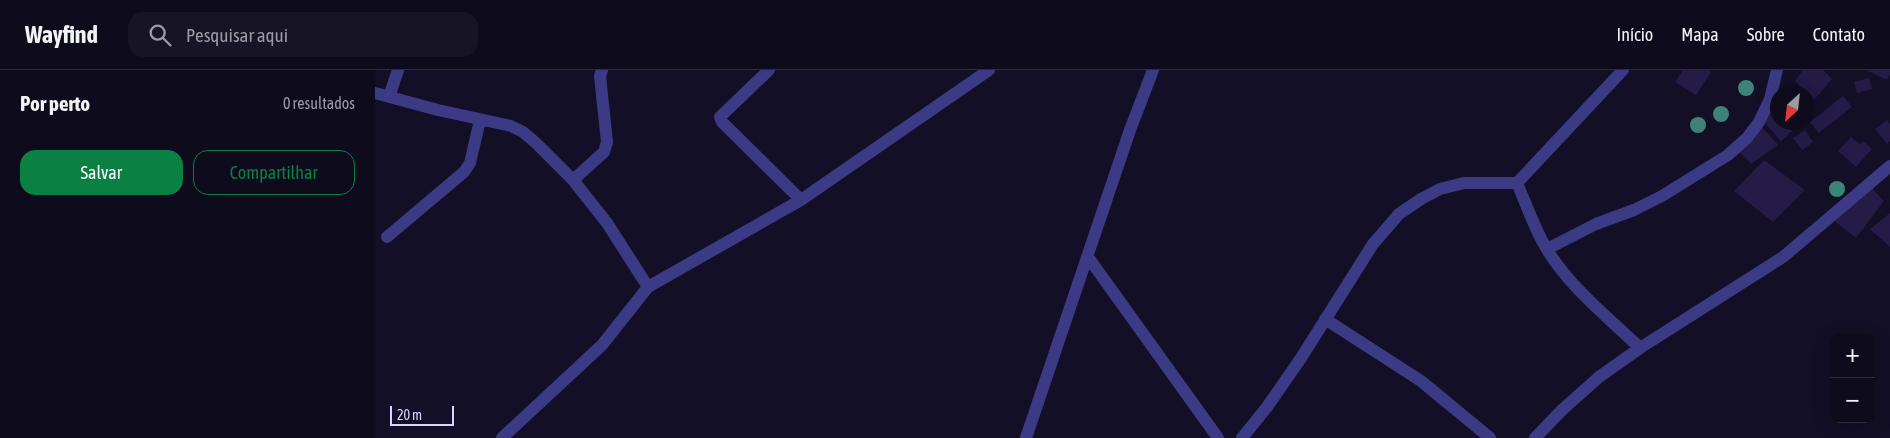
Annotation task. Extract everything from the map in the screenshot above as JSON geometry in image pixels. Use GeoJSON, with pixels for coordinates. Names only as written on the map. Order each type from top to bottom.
{"type":"FeatureCollection","features":[{"type":"Feature","properties":{"kind":"street"},"geometry":{"type":"LineString","coordinates":[[389,97],[398,70]]}},
{"type":"Feature","properties":{"kind":"street"},"geometry":{"type":"LineString","coordinates":[[573,180],[604,152],[607,142],[600,76],[602,70]]}},
{"type":"Feature","properties":{"kind":"street"},"geometry":{"type":"LineString","coordinates":[[769,70],[720,117],[722,122],[801,200]]}},
{"type":"Feature","properties":{"kind":"street"},"geometry":{"type":"LineString","coordinates":[[502,438],[601,345],[648,287],[801,200],[989,70]]}},
{"type":"Feature","properties":{"kind":"street"},"geometry":{"type":"LineString","coordinates":[[1026,438],[1130,130],[1153,70]]}},
{"type":"Feature","properties":{"kind":"street"},"geometry":{"type":"LineString","coordinates":[[1242,438],[1267,407],[1373,244],[1399,214],[1440,189],[1464,183],[1517,183],[1623,70]]}},
{"type":"Feature","properties":{"kind":"street"},"geometry":{"type":"LineString","coordinates":[[1547,249],[1596,224],[1634,210],[1662,196],[1728,155],[1747,138],[1759,122],[1769,100],[1777,70]]}},
{"type":"Feature","properties":{"kind":"street"},"geometry":{"type":"LineString","coordinates":[[375,93],[511,126],[523,132],[536,142],[573,180],[607,222],[648,287]]}},
{"type":"Feature","properties":{"kind":"street"},"geometry":{"type":"LineString","coordinates":[[387,237],[464,172],[469,163],[480,120]]}},
{"type":"Feature","properties":{"kind":"street"},"geometry":{"type":"LineString","coordinates":[[1535,438],[1562,410],[1599,377],[1640,348],[1783,257],[1890,166]]}},
{"type":"Feature","properties":{"kind":"street"},"geometry":{"type":"LineString","coordinates":[[1517,183],[1547,249],[1584,295],[1640,348]]}},
{"type":"Feature","properties":{"kind":"street"},"geometry":{"type":"LineString","coordinates":[[1088,257],[1219,438]]}},
{"type":"Feature","properties":{"kind":"street"},"geometry":{"type":"LineString","coordinates":[[1325,319],[1421,381],[1490,438]]}},
{"type":"Feature","properties":{"kind":"building"},"geometry":{"type":"Polygon","coordinates":[[[1683,70],[1709,70],[1711,72],[1696,95],[1675,82],[1683,70]]]}},
{"type":"Feature","properties":{"kind":"building"},"geometry":{"type":"Polygon","coordinates":[[[1803,70],[1823,70],[1832,79],[1815,99],[1815,85],[1799,85],[1795,81],[1803,70]]]}},
{"type":"Feature","properties":{"kind":"building"},"geometry":{"type":"Polygon","coordinates":[[[1866,70],[1890,70],[1890,74],[1887,80],[1866,70]]]}},
{"type":"Feature","properties":{"kind":"building"},"geometry":{"type":"Polygon","coordinates":[[[1869,78],[1872,89],[1857,93],[1854,82],[1869,78]]]}},
{"type":"Feature","properties":{"kind":"building"},"geometry":{"type":"Polygon","coordinates":[[[1843,96],[1852,107],[1819,133],[1815,128],[1815,118],[1843,96]]]}},
{"type":"Feature","properties":{"kind":"building"},"geometry":{"type":"Polygon","coordinates":[[[1770,112],[1770,129],[1761,119],[1770,112]]]}},
{"type":"Feature","properties":{"kind":"building"},"geometry":{"type":"Polygon","coordinates":[[[1887,120],[1890,124],[1890,141],[1887,144],[1875,129],[1887,120]]]}},
{"type":"Feature","properties":{"kind":"building"},"geometry":{"type":"Polygon","coordinates":[[[1761,126],[1778,145],[1751,164],[1737,149],[1761,126]]]}},
{"type":"Feature","properties":{"kind":"building"},"geometry":{"type":"Polygon","coordinates":[[[1771,130],[1793,130],[1781,141],[1771,130]]]}},
{"type":"Feature","properties":{"kind":"building"},"geometry":{"type":"Polygon","coordinates":[[[1805,130],[1813,142],[1802,150],[1793,138],[1805,130]]]}},
{"type":"Feature","properties":{"kind":"building"},"geometry":{"type":"Polygon","coordinates":[[[1851,137],[1860,144],[1863,141],[1872,149],[1856,167],[1838,151],[1851,137]]]}},
{"type":"Feature","properties":{"kind":"building"},"geometry":{"type":"Polygon","coordinates":[[[1764,160],[1805,190],[1773,222],[1734,191],[1764,160]]]}},
{"type":"Feature","properties":{"kind":"building"},"geometry":{"type":"Polygon","coordinates":[[[1870,186],[1884,201],[1856,238],[1832,219],[1870,186]]]}},
{"type":"Feature","properties":{"kind":"building"},"geometry":{"type":"Polygon","coordinates":[[[1890,213],[1890,247],[1870,229],[1890,213]]]}}]}
